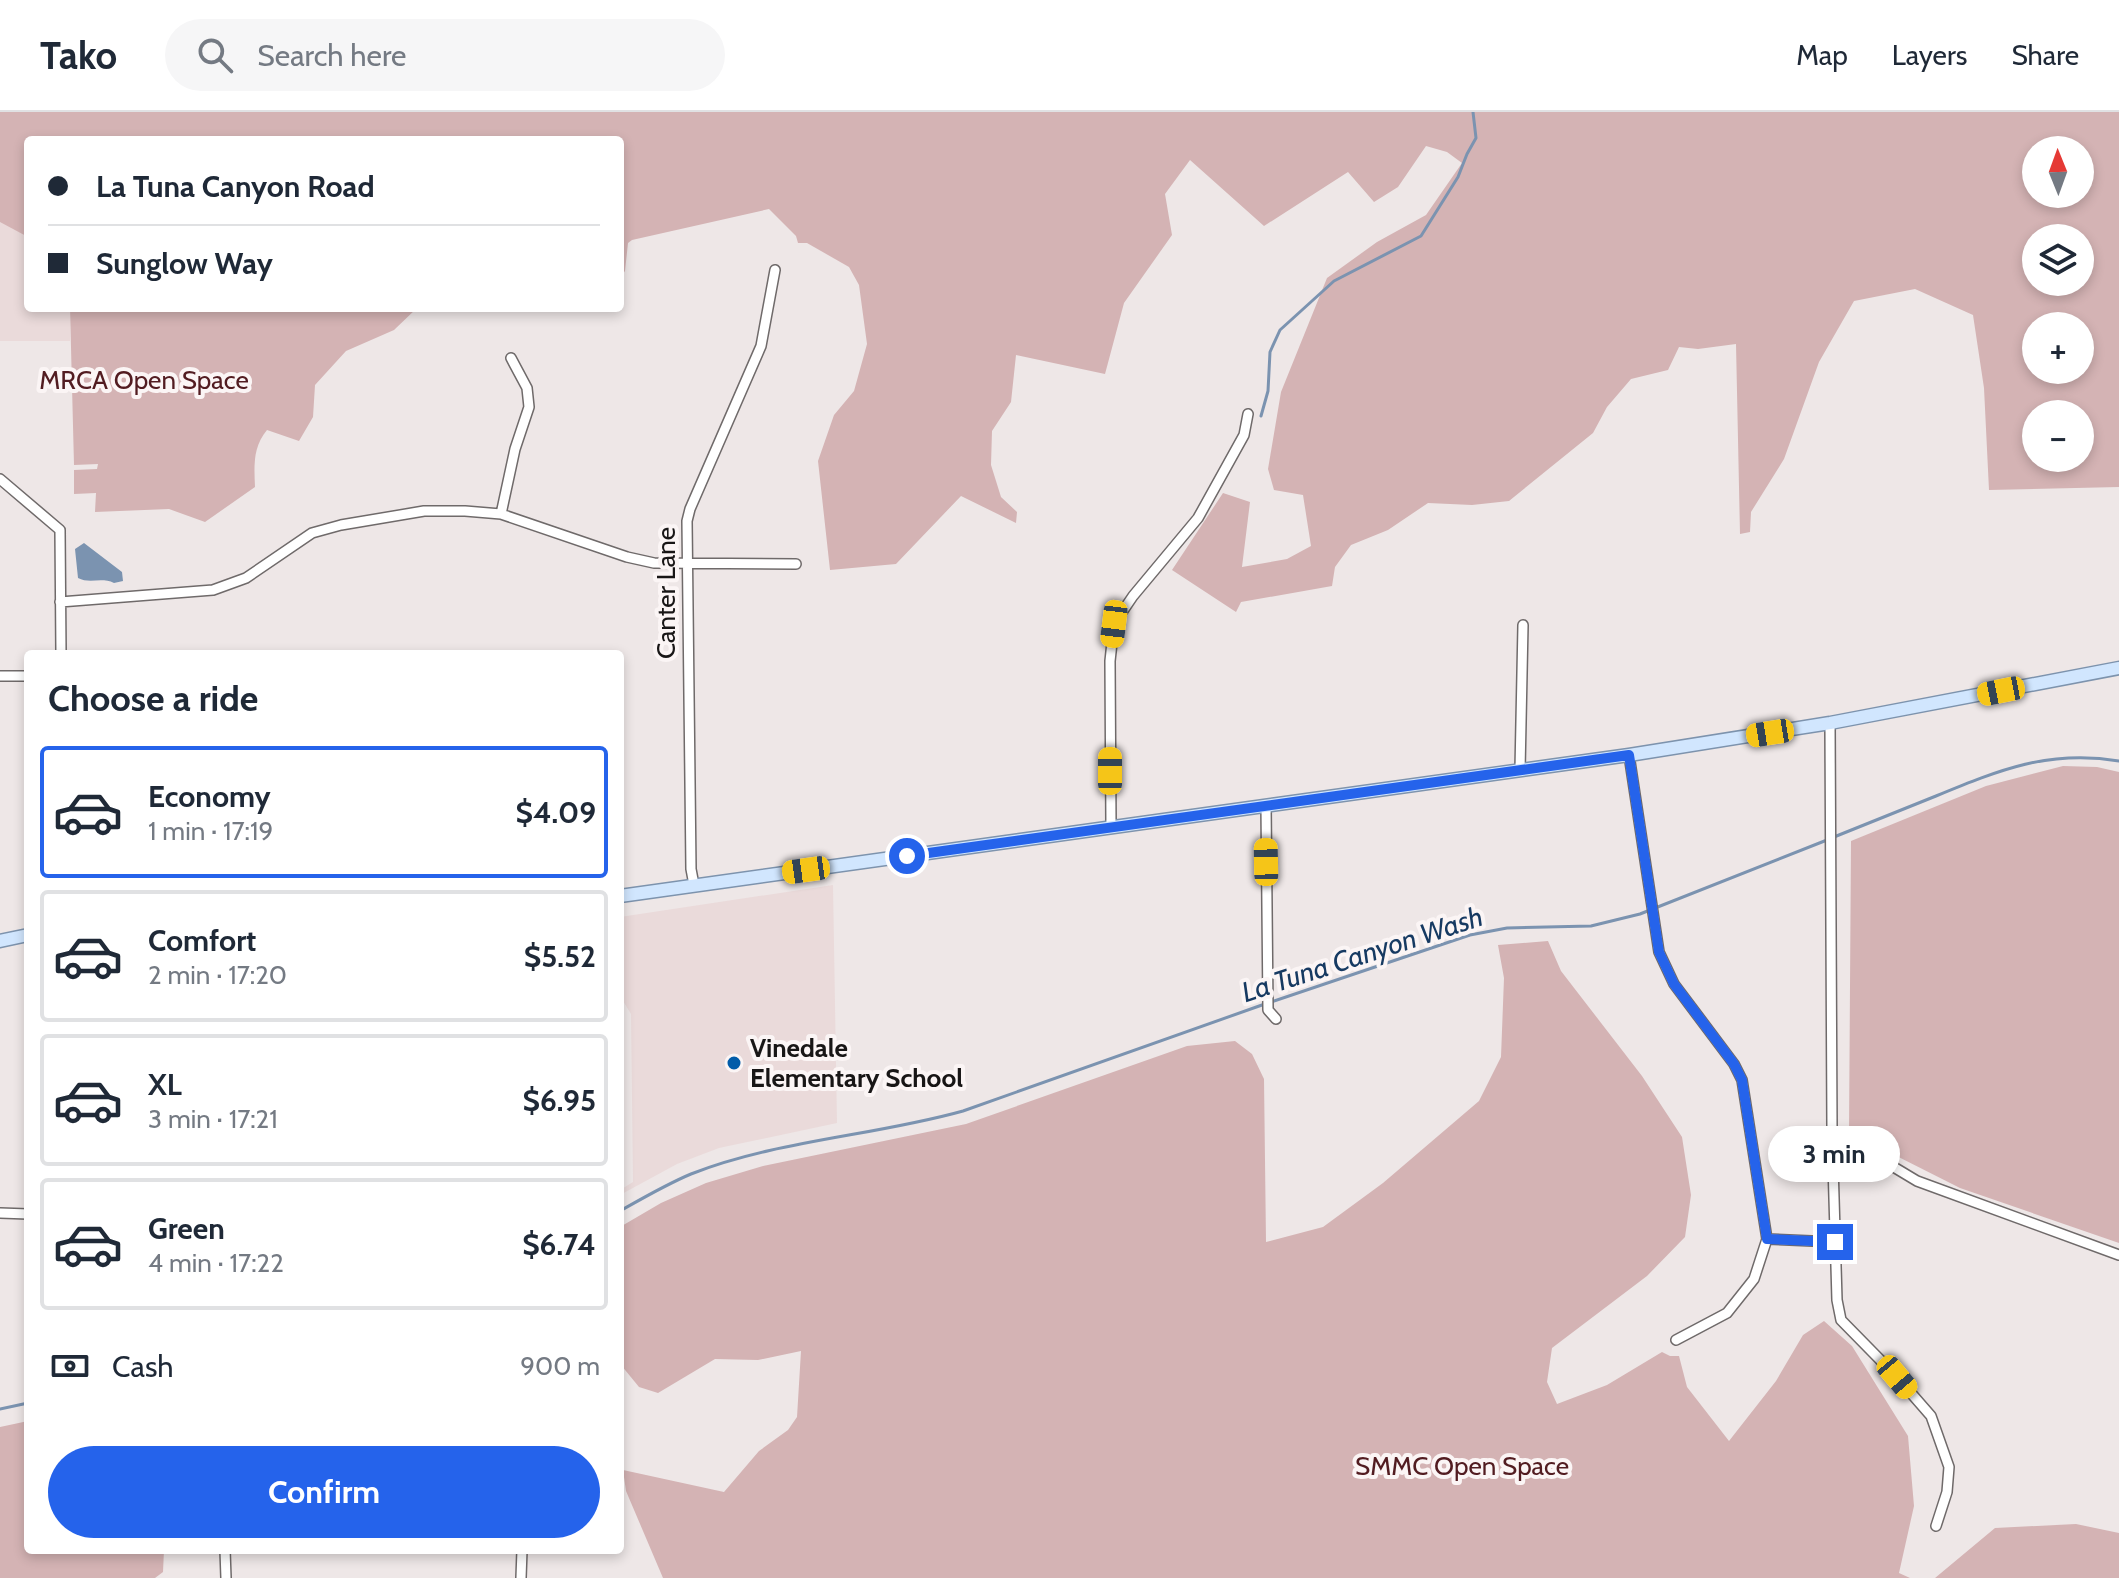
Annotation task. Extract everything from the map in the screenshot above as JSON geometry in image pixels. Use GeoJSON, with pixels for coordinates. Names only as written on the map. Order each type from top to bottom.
{"type":"FeatureCollection","features":[{"type":"Feature","properties":{"kind":"main road"},"geometry":{"type":"LineString","coordinates":[[624,895],[1629,755],[1830,723],[2119,668]]}},
{"type":"Feature","properties":{"kind":"main road"},"geometry":{"type":"LineString","coordinates":[[0,941],[24,936]]}},
{"type":"Feature","properties":{"kind":"street","name":"Canter Lane"},"geometry":{"type":"LineString","coordinates":[[694,885],[691,869],[686,564],[690,509],[761,346],[775,270]]}},
{"type":"Feature","properties":{"kind":"street"},"geometry":{"type":"LineString","coordinates":[[501,514],[515,449],[529,404],[527,388],[511,358]]}},
{"type":"Feature","properties":{"kind":"street"},"geometry":{"type":"LineString","coordinates":[[1111,826],[1110,661],[1114,624],[1133,596],[1198,518],[1244,435],[1248,414]]}},
{"type":"Feature","properties":{"kind":"street"},"geometry":{"type":"LineString","coordinates":[[0,479],[60,530],[61,650]]}},
{"type":"Feature","properties":{"kind":"street"},"geometry":{"type":"LineString","coordinates":[[60,602],[213,590],[246,578],[307,535],[341,525],[424,511],[501,514],[627,557],[654,563],[796,564]]}},
{"type":"Feature","properties":{"kind":"street"},"geometry":{"type":"LineString","coordinates":[[1520,770],[1523,625]]}},
{"type":"Feature","properties":{"kind":"street"},"geometry":{"type":"LineString","coordinates":[[0,676],[24,676]]}},
{"type":"Feature","properties":{"kind":"street"},"geometry":{"type":"LineString","coordinates":[[1830,723],[1832,1130],[1837,1300],[1841,1320],[1931,1416],[1949,1467],[1947,1492],[1936,1526]]}},
{"type":"Feature","properties":{"kind":"street"},"geometry":{"type":"LineString","coordinates":[[1629,755],[1659,952],[1669,975],[1734,1064],[1742,1080],[1767,1239],[1754,1279],[1727,1313],[1676,1340]]}},
{"type":"Feature","properties":{"kind":"street"},"geometry":{"type":"LineString","coordinates":[[1266,805],[1268,1010],[1276,1019]]}},
{"type":"Feature","properties":{"kind":"street"},"geometry":{"type":"LineString","coordinates":[[1832,1130],[1917,1181],[2119,1255]]}},
{"type":"Feature","properties":{"kind":"street"},"geometry":{"type":"LineString","coordinates":[[0,1213],[24,1214]]}},
{"type":"Feature","properties":{"kind":"street"},"geometry":{"type":"LineString","coordinates":[[1767,1239],[1835,1242]]}},
{"type":"Feature","properties":{"kind":"street"},"geometry":{"type":"LineString","coordinates":[[225,1554],[226,1578]]}},
{"type":"Feature","properties":{"kind":"street"},"geometry":{"type":"LineString","coordinates":[[521,1578],[522,1554]]}},
{"type":"Feature","properties":{"kind":"shaded area"},"geometry":{"type":"Polygon","coordinates":[[[0,112],[24,136],[24,312],[70,312],[70,341],[0,341],[0,112]]]}},
{"type":"Feature","properties":{"kind":"shaded area","name":"Vinedale Elementary School"},"geometry":{"type":"Polygon","coordinates":[[[833,885],[837,1123],[719,1148],[677,1164],[624,1193],[624,1188],[633,1182],[631,1014],[624,1003],[624,916],[833,885]]]}},
{"type":"Feature","properties":{"kind":"green space"},"geometry":{"type":"Polygon","coordinates":[[[0,112],[2119,112],[2119,487],[1989,490],[1984,388],[1973,315],[1915,289],[1854,301],[1819,362],[1784,459],[1751,512],[1750,532],[1740,534],[1736,344],[1698,349],[1679,347],[1668,370],[1631,379],[1607,407],[1593,433],[1509,501],[1472,505],[1428,503],[1388,530],[1351,545],[1335,567],[1332,586],[1241,602],[1236,612],[1172,570],[1223,493],[1250,502],[1242,567],[1287,559],[1311,546],[1303,495],[1274,490],[1268,469],[1281,392],[1327,278],[1377,242],[1426,215],[1462,163],[1447,152],[1426,146],[1398,187],[1374,202],[1348,172],[1264,226],[1190,160],[1165,194],[1172,235],[1124,303],[1105,374],[1016,355],[1011,402],[992,431],[991,465],[1001,497],[1017,512],[1016,523],[961,496],[896,564],[830,570],[818,461],[834,415],[854,391],[867,344],[859,285],[849,267],[807,243],[798,243],[796,236],[769,209],[632,240],[628,243],[624,272],[624,136],[24,136],[24,235],[0,222],[0,112]]]}},
{"type":"Feature","properties":{"kind":"green space","name":"MRCA Open Space"},"geometry":{"type":"Polygon","coordinates":[[[70,312],[413,312],[394,330],[346,351],[315,385],[313,417],[299,441],[267,430],[257,450],[255,487],[205,522],[169,509],[95,512],[96,493],[74,494],[74,470],[97,469],[98,464],[74,465],[70,312]]]}},
{"type":"Feature","properties":{"kind":"green space"},"geometry":{"type":"Polygon","coordinates":[[[2063,766],[2097,767],[2119,772],[2119,1243],[1960,1188],[1849,1132],[1851,841],[1986,786],[2063,766]]]}},
{"type":"Feature","properties":{"kind":"green space","name":"SMMC Open Space"},"geometry":{"type":"Polygon","coordinates":[[[1548,941],[1561,971],[1642,1076],[1682,1137],[1691,1195],[1685,1237],[1647,1276],[1552,1348],[1547,1382],[1557,1404],[1607,1385],[1662,1352],[1679,1356],[1687,1387],[1729,1441],[1776,1381],[1803,1335],[1824,1321],[1852,1346],[1908,1436],[1914,1506],[1899,1573],[1910,1578],[663,1578],[626,1491],[624,1470],[724,1492],[759,1451],[788,1430],[797,1417],[801,1351],[758,1360],[715,1359],[658,1393],[639,1387],[624,1369],[624,1225],[661,1203],[706,1183],[763,1166],[966,1124],[1187,1046],[1235,1041],[1252,1054],[1264,1079],[1266,1242],[1323,1227],[1383,1183],[1479,1101],[1501,1057],[1504,978],[1498,945],[1548,941]]]}},
{"type":"Feature","properties":{"kind":"green space"},"geometry":{"type":"Polygon","coordinates":[[[24,1422],[24,1554],[164,1554],[163,1572],[155,1578],[0,1578],[0,1427],[24,1422]]]}},
{"type":"Feature","properties":{"kind":"green space"},"geometry":{"type":"Polygon","coordinates":[[[2076,1524],[2119,1533],[2119,1578],[1935,1578],[1995,1528],[2076,1524]]]}},
{"type":"Feature","properties":{"kind":"water"},"geometry":{"type":"Polygon","coordinates":[[[84,543],[122,572],[123,581],[114,583],[78,578],[75,549],[84,543]]]}},
{"type":"Feature","properties":{"kind":"waterway"},"geometry":{"type":"LineString","coordinates":[[1261,416],[1268,391],[1270,352],[1280,330],[1334,281],[1421,236],[1458,177],[1476,138],[1473,112]]}},
{"type":"Feature","properties":{"kind":"waterway","name":"La Tuna Canyon Wash"},"geometry":{"type":"LineString","coordinates":[[1834,837],[1981,778],[2025,764],[2070,758],[2119,761]]}},
{"type":"Feature","properties":{"kind":"waterway","name":"La Tuna Canyon Wash"},"geometry":{"type":"LineString","coordinates":[[624,1209],[682,1178],[724,1163],[758,1153],[963,1111],[1470,935],[1507,928],[1591,926],[1640,914],[1827,840]]}},
{"type":"Feature","properties":{"kind":"waterway","name":"La Tuna Canyon Wash"},"geometry":{"type":"LineString","coordinates":[[0,1409],[24,1404]]}},
{"type":"Feature","properties":{"kind":"place","name":"Vinedale Elementary School"},"geometry":{"type":"Point","coordinates":[734,1063]}},
{"type":"Feature","properties":{"kind":"route"},"geometry":{"type":"LineString","coordinates":[[907,856],[1629,755],[1659,952],[1674,984],[1734,1064],[1742,1080],[1767,1239],[1835,1242]]}}]}
